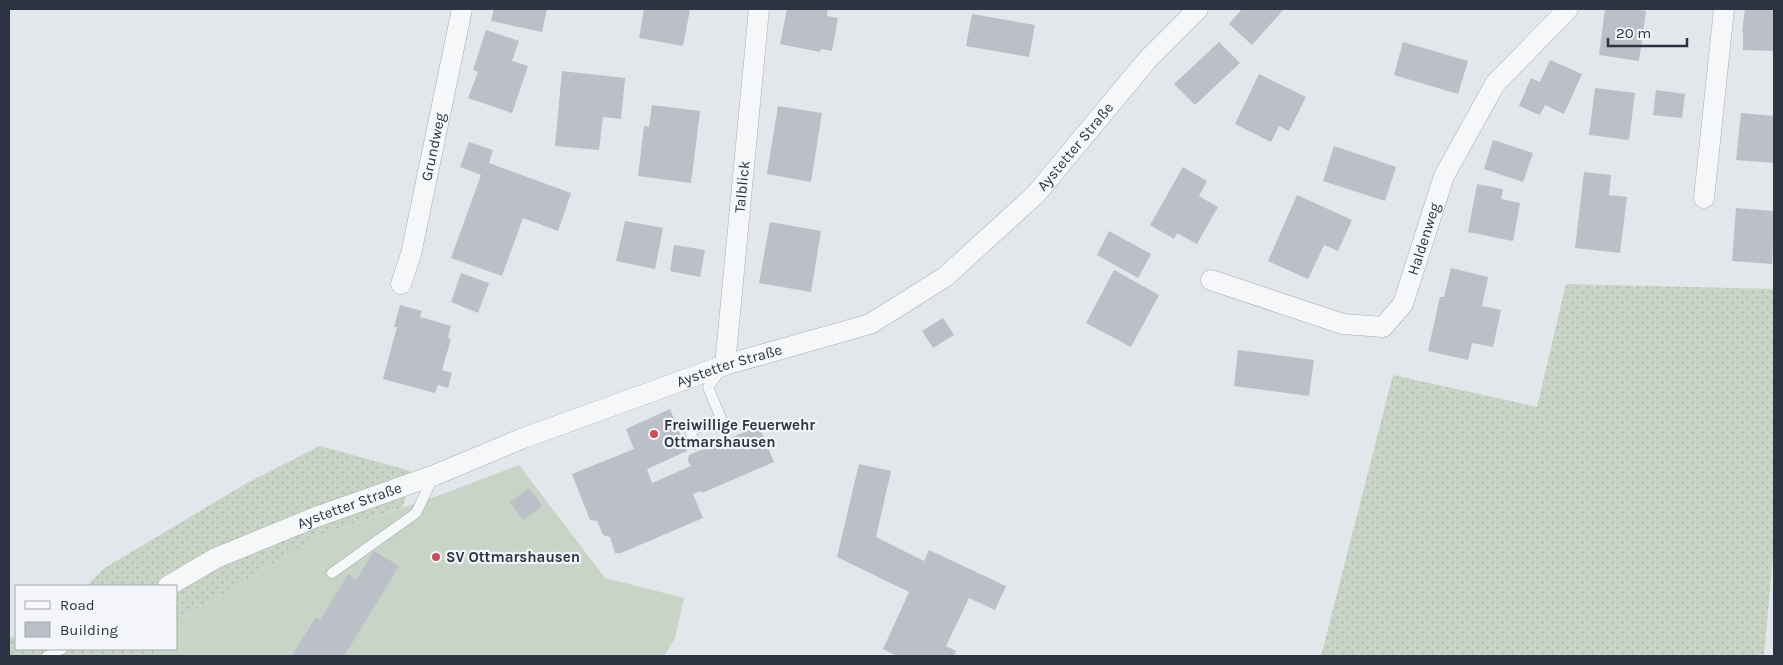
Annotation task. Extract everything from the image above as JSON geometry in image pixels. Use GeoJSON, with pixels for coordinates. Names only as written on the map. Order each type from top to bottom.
{"type":"FeatureCollection","features":[{"type":"Feature","properties":{"kind":"street","name":"Grundweg"},"geometry":{"type":"LineString","coordinates":[[401,284],[411,254],[462,9]]}},
{"type":"Feature","properties":{"kind":"street","name":"Talblick"},"geometry":{"type":"LineString","coordinates":[[725,365],[759,9]]}},
{"type":"Feature","properties":{"kind":"street","name":"Aystetter Straße"},"geometry":{"type":"LineString","coordinates":[[170,585],[216,558],[316,517],[434,475],[521,439],[725,365],[870,324],[945,277],[1036,194],[1148,59],[1198,9]]}},
{"type":"Feature","properties":{"kind":"street","name":"Haldenweg"},"geometry":{"type":"LineString","coordinates":[[1211,280],[1343,324],[1383,327],[1403,304],[1444,176],[1495,84],[1568,9]]}},
{"type":"Feature","properties":{"kind":"street"},"geometry":{"type":"LineString","coordinates":[[1704,198],[1724,9]]}},
{"type":"Feature","properties":{"kind":"lane"},"geometry":{"type":"LineString","coordinates":[[695,444],[690,431],[721,418],[708,387],[725,365]]}},
{"type":"Feature","properties":{"kind":"lane"},"geometry":{"type":"LineString","coordinates":[[332,573],[416,513],[434,475]]}},
{"type":"Feature","properties":{"kind":"lane"},"geometry":{"type":"LineString","coordinates":[[47,656],[60,650]]}},
{"type":"Feature","properties":{"kind":"green space"},"geometry":{"type":"Polygon","coordinates":[[[1566,284],[1774,289],[1774,544],[1764,656],[1321,656],[1393,375],[1537,407],[1566,284]]]}},
{"type":"Feature","properties":{"kind":"green space"},"geometry":{"type":"Polygon","coordinates":[[[320,446],[411,471],[403,507],[319,536],[178,621],[178,585],[88,585],[103,569],[247,483],[320,446]]]}},
{"type":"Feature","properties":{"kind":"green space","name":"SV Ottmarshausen"},"geometry":{"type":"Polygon","coordinates":[[[519,465],[605,578],[684,598],[675,638],[664,656],[155,656],[156,650],[178,650],[178,621],[319,536],[443,494],[519,465]]]}},
{"type":"Feature","properties":{"kind":"green space"},"geometry":{"type":"Polygon","coordinates":[[[15,635],[15,650],[156,650],[155,656],[9,656],[9,638],[15,635]]]}},
{"type":"Feature","properties":{"kind":"building"},"geometry":{"type":"Polygon","coordinates":[[[494,9],[547,9],[542,32],[491,21],[494,9]]]}},
{"type":"Feature","properties":{"kind":"building"},"geometry":{"type":"Polygon","coordinates":[[[644,9],[690,9],[683,46],[639,38],[644,9]]]}},
{"type":"Feature","properties":{"kind":"building"},"geometry":{"type":"Polygon","coordinates":[[[787,9],[828,9],[827,16],[838,18],[832,51],[821,49],[820,52],[780,44],[787,9]]]}},
{"type":"Feature","properties":{"kind":"building"},"geometry":{"type":"Polygon","coordinates":[[[1242,9],[1284,9],[1252,45],[1229,24],[1242,9]]]}},
{"type":"Feature","properties":{"kind":"building"},"geometry":{"type":"Polygon","coordinates":[[[1605,9],[1646,11],[1639,61],[1599,55],[1605,9]]]}},
{"type":"Feature","properties":{"kind":"building"},"geometry":{"type":"Polygon","coordinates":[[[1745,9],[1774,9],[1774,51],[1743,50],[1742,32],[1745,9]]]}},
{"type":"Feature","properties":{"kind":"building"},"geometry":{"type":"Polygon","coordinates":[[[972,14],[1035,25],[1029,57],[966,46],[972,14]]]}},
{"type":"Feature","properties":{"kind":"building"},"geometry":{"type":"Polygon","coordinates":[[[486,30],[519,41],[512,61],[528,66],[512,113],[468,98],[478,72],[473,70],[486,30]]]}},
{"type":"Feature","properties":{"kind":"building"},"geometry":{"type":"Polygon","coordinates":[[[1219,42],[1240,63],[1195,105],[1174,84],[1219,42]]]}},
{"type":"Feature","properties":{"kind":"building"},"geometry":{"type":"Polygon","coordinates":[[[1403,42],[1468,61],[1458,94],[1394,75],[1403,42]]]}},
{"type":"Feature","properties":{"kind":"building"},"geometry":{"type":"Polygon","coordinates":[[[1550,60],[1582,74],[1564,114],[1545,105],[1540,115],[1519,106],[1531,78],[1540,82],[1550,60]]]}},
{"type":"Feature","properties":{"kind":"building"},"geometry":{"type":"Polygon","coordinates":[[[562,71],[625,78],[621,119],[603,117],[599,150],[555,146],[562,71]]]}},
{"type":"Feature","properties":{"kind":"building"},"geometry":{"type":"Polygon","coordinates":[[[1259,74],[1306,97],[1289,131],[1279,126],[1271,142],[1235,124],[1259,74]]]}},
{"type":"Feature","properties":{"kind":"building"},"geometry":{"type":"Polygon","coordinates":[[[1595,88],[1635,93],[1629,140],[1589,135],[1595,88]]]}},
{"type":"Feature","properties":{"kind":"building"},"geometry":{"type":"Polygon","coordinates":[[[1656,90],[1685,94],[1682,118],[1653,115],[1656,90]]]}},
{"type":"Feature","properties":{"kind":"building"},"geometry":{"type":"Polygon","coordinates":[[[652,105],[700,111],[691,183],[638,176],[644,126],[649,127],[652,105]]]}},
{"type":"Feature","properties":{"kind":"building"},"geometry":{"type":"Polygon","coordinates":[[[778,106],[822,113],[811,182],[767,174],[778,106]]]}},
{"type":"Feature","properties":{"kind":"building"},"geometry":{"type":"Polygon","coordinates":[[[1741,113],[1774,116],[1774,163],[1736,160],[1741,113]]]}},
{"type":"Feature","properties":{"kind":"building"},"geometry":{"type":"Polygon","coordinates":[[[1493,140],[1533,153],[1523,182],[1484,169],[1493,140]]]}},
{"type":"Feature","properties":{"kind":"building"},"geometry":{"type":"Polygon","coordinates":[[[469,142],[493,150],[489,163],[571,193],[558,231],[523,218],[502,276],[451,258],[481,175],[460,167],[469,142]]]}},
{"type":"Feature","properties":{"kind":"building"},"geometry":{"type":"Polygon","coordinates":[[[1334,146],[1396,167],[1385,201],[1323,181],[1334,146]]]}},
{"type":"Feature","properties":{"kind":"building"},"geometry":{"type":"Polygon","coordinates":[[[1183,167],[1207,181],[1199,196],[1218,207],[1197,244],[1177,233],[1174,239],[1150,225],[1183,167]]]}},
{"type":"Feature","properties":{"kind":"building"},"geometry":{"type":"Polygon","coordinates":[[[1584,172],[1611,175],[1609,195],[1627,197],[1620,253],[1575,248],[1584,172]]]}},
{"type":"Feature","properties":{"kind":"building"},"geometry":{"type":"Polygon","coordinates":[[[1477,184],[1503,189],[1501,199],[1520,203],[1513,241],[1468,232],[1477,184]]]}},
{"type":"Feature","properties":{"kind":"building"},"geometry":{"type":"Polygon","coordinates":[[[1297,195],[1352,220],[1338,251],[1324,245],[1308,279],[1268,261],[1297,195]]]}},
{"type":"Feature","properties":{"kind":"building"},"geometry":{"type":"Polygon","coordinates":[[[1736,208],[1774,211],[1772,264],[1732,261],[1736,208]]]}},
{"type":"Feature","properties":{"kind":"building"},"geometry":{"type":"Polygon","coordinates":[[[625,221],[663,228],[655,269],[616,261],[625,221]]]}},
{"type":"Feature","properties":{"kind":"building"},"geometry":{"type":"Polygon","coordinates":[[[770,222],[821,231],[811,292],[759,283],[770,222]]]}},
{"type":"Feature","properties":{"kind":"building"},"geometry":{"type":"Polygon","coordinates":[[[1109,231],[1151,254],[1138,278],[1097,255],[1109,231]]]}},
{"type":"Feature","properties":{"kind":"building"},"geometry":{"type":"Polygon","coordinates":[[[674,245],[705,250],[700,277],[670,271],[674,245]]]}},
{"type":"Feature","properties":{"kind":"building"},"geometry":{"type":"Polygon","coordinates":[[[1451,268],[1488,277],[1482,306],[1501,310],[1493,347],[1472,343],[1468,360],[1428,351],[1440,297],[1444,297],[1451,268]]]}},
{"type":"Feature","properties":{"kind":"building"},"geometry":{"type":"Polygon","coordinates":[[[1114,270],[1159,295],[1131,347],[1086,323],[1114,270]]]}},
{"type":"Feature","properties":{"kind":"building"},"geometry":{"type":"Polygon","coordinates":[[[461,273],[489,283],[478,313],[451,302],[461,273]]]}},
{"type":"Feature","properties":{"kind":"building"},"geometry":{"type":"Polygon","coordinates":[[[400,305],[422,311],[420,317],[451,326],[448,338],[451,339],[442,370],[452,373],[448,388],[438,385],[435,393],[383,379],[397,327],[394,327],[400,305]]]}},
{"type":"Feature","properties":{"kind":"building"},"geometry":{"type":"Polygon","coordinates":[[[943,318],[954,335],[933,348],[922,331],[943,318]]]}},
{"type":"Feature","properties":{"kind":"building"},"geometry":{"type":"Polygon","coordinates":[[[1238,350],[1314,360],[1309,396],[1234,386],[1238,350]]]}},
{"type":"Feature","properties":{"kind":"building"},"geometry":{"type":"Polygon","coordinates":[[[670,409],[687,451],[647,469],[652,483],[691,466],[688,461],[689,455],[759,426],[774,462],[702,493],[701,491],[693,494],[703,518],[621,553],[615,553],[610,537],[603,535],[597,521],[590,520],[572,474],[634,449],[626,429],[670,409]]]}},
{"type":"Feature","properties":{"kind":"building"},"geometry":{"type":"Polygon","coordinates":[[[859,464],[891,471],[876,537],[924,561],[929,550],[1006,586],[995,610],[969,598],[946,646],[956,651],[954,656],[897,656],[883,649],[909,592],[837,557],[859,464]]]}},
{"type":"Feature","properties":{"kind":"building"},"geometry":{"type":"Polygon","coordinates":[[[529,488],[542,506],[523,520],[510,502],[529,488]]]}},
{"type":"Feature","properties":{"kind":"building"},"geometry":{"type":"Polygon","coordinates":[[[374,551],[399,566],[344,656],[292,656],[316,617],[320,620],[348,574],[356,580],[374,551]]]}},
{"type":"Feature","properties":{"kind":"place","name":"Freiwillige Feuerwehr Ottmarshausen"},"geometry":{"type":"Point","coordinates":[654,434]}},
{"type":"Feature","properties":{"kind":"place","name":"SV Ottmarshausen"},"geometry":{"type":"Point","coordinates":[436,557]}}]}
